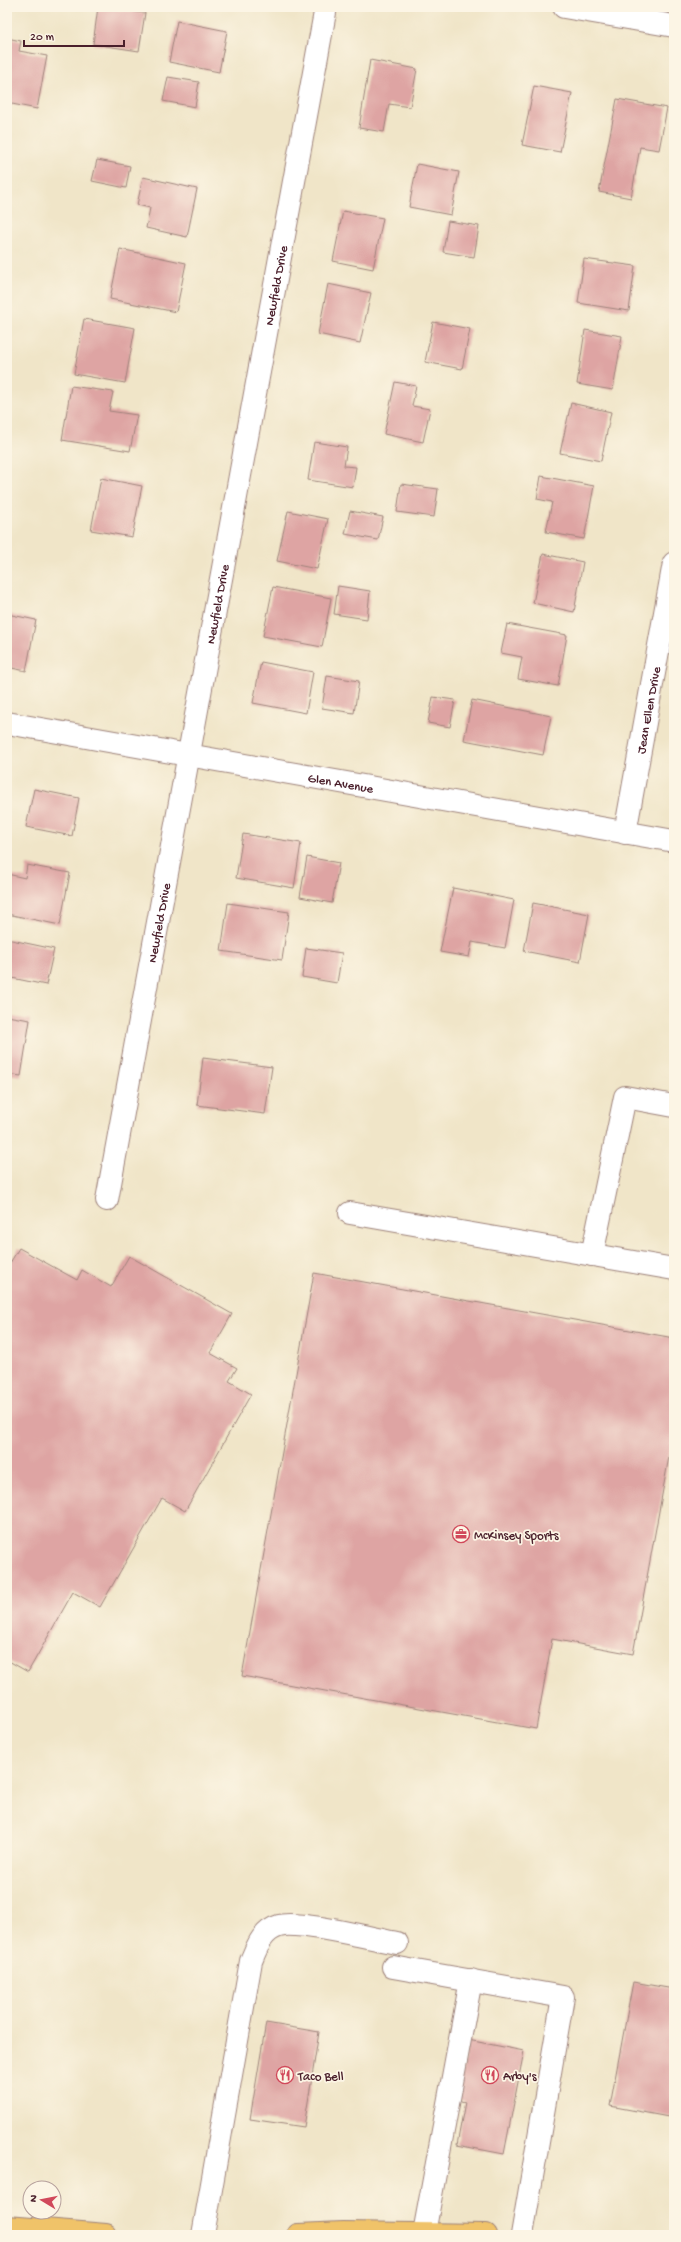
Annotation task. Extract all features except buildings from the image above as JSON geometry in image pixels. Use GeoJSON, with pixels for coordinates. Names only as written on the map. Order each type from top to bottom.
{"type":"FeatureCollection","features":[{"type":"Feature","properties":{"kind":"main road"},"geometry":{"type":"LineString","coordinates":[[7,2227],[106,2235]]}},
{"type":"Feature","properties":{"kind":"main road"},"geometry":{"type":"LineString","coordinates":[[298,2235],[424,2233],[486,2235]]}},
{"type":"Feature","properties":{"kind":"street","name":"Newfield Drive"},"geometry":{"type":"LineString","coordinates":[[106,1200],[326,7]]}},
{"type":"Feature","properties":{"kind":"street"},"geometry":{"type":"LineString","coordinates":[[564,7],[674,26]]}},
{"type":"Feature","properties":{"kind":"street","name":"Jean Ellen Drive"},"geometry":{"type":"LineString","coordinates":[[625,833],[674,563]]}},
{"type":"Feature","properties":{"kind":"street","name":"Glen Avenue"},"geometry":{"type":"LineString","coordinates":[[7,723],[674,841]]}},
{"type":"Feature","properties":{"kind":"street"},"geometry":{"type":"LineString","coordinates":[[592,1255],[625,1097],[674,1106]]}},
{"type":"Feature","properties":{"kind":"street"},"geometry":{"type":"LineString","coordinates":[[350,1213],[674,1269]]}},
{"type":"Feature","properties":{"kind":"street"},"geometry":{"type":"LineString","coordinates":[[203,2235],[251,1961],[261,1938],[278,1926],[296,1925],[397,1943]]}},
{"type":"Feature","properties":{"kind":"street"},"geometry":{"type":"LineString","coordinates":[[393,1966],[563,1996],[522,2235]]}},
{"type":"Feature","properties":{"kind":"street"},"geometry":{"type":"LineString","coordinates":[[424,2233],[471,1980]]}},
{"type":"Feature","properties":{"kind":"place","name":"McKinsey Sports"},"geometry":{"type":"Point","coordinates":[461,1534]}},
{"type":"Feature","properties":{"kind":"place","name":"Taco Bell"},"geometry":{"type":"Point","coordinates":[285,2075]}},
{"type":"Feature","properties":{"kind":"place","name":"Arby's"},"geometry":{"type":"Point","coordinates":[490,2075]}}]}
